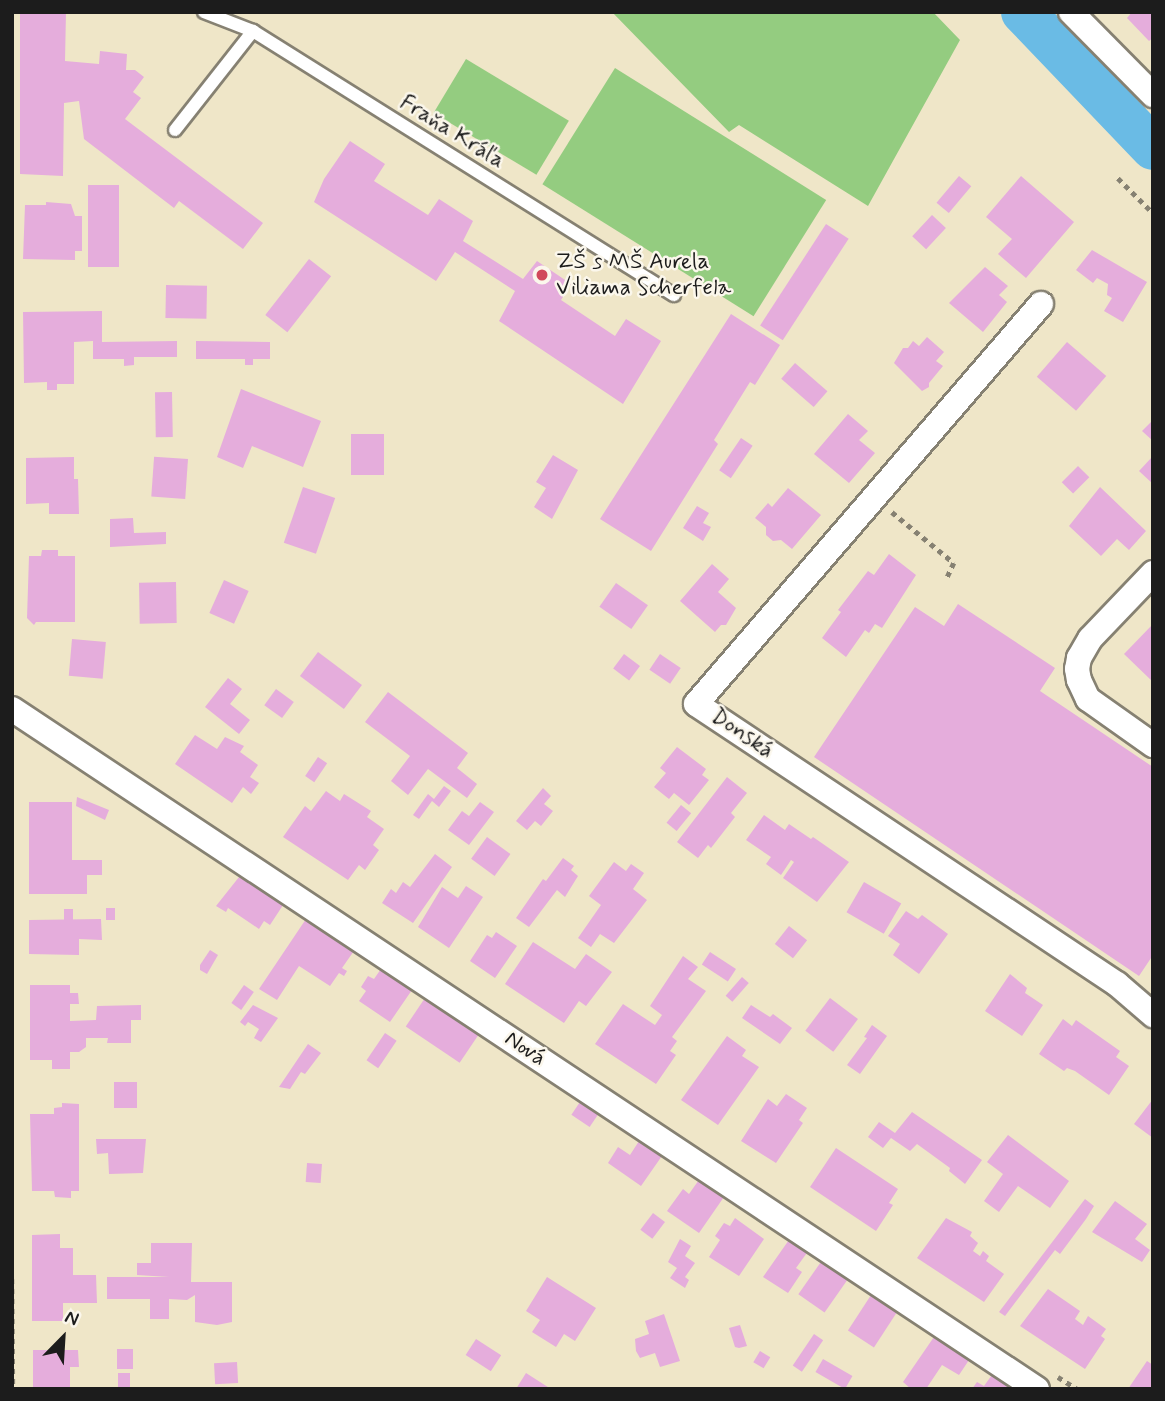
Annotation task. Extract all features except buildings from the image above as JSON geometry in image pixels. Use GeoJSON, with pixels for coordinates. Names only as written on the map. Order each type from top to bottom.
{"type":"FeatureCollection","features":[{"type":"Feature","properties":{"kind":"street"},"geometry":{"type":"LineString","coordinates":[[1071,12],[1153,95]]}},
{"type":"Feature","properties":{"kind":"street","name":"Donská"},"geometry":{"type":"LineString","coordinates":[[1041,304],[696,704],[1117,984],[1153,1015]]}},
{"type":"Feature","properties":{"kind":"street"},"geometry":{"type":"LineString","coordinates":[[1153,573],[1084,647],[1077,669],[1088,699],[1153,745]]}},
{"type":"Feature","properties":{"kind":"street","name":"Nová"},"geometry":{"type":"LineString","coordinates":[[12,709],[1037,1389]]}},
{"type":"Feature","properties":{"kind":"lane","name":"Fraňa Kráľa"},"geometry":{"type":"LineString","coordinates":[[204,12],[253,31],[674,295]]}},
{"type":"Feature","properties":{"kind":"lane"},"geometry":{"type":"LineString","coordinates":[[174,130],[253,31]]}},
{"type":"Feature","properties":{"kind":"path"},"geometry":{"type":"LineString","coordinates":[[1118,178],[1153,213]]}},
{"type":"Feature","properties":{"kind":"path"},"geometry":{"type":"LineString","coordinates":[[874,498],[954,563],[947,578]]}},
{"type":"Feature","properties":{"kind":"path"},"geometry":{"type":"LineString","coordinates":[[12,1279],[13,1389]]}},
{"type":"Feature","properties":{"kind":"green space"},"geometry":{"type":"Polygon","coordinates":[[[612,12],[933,12],[960,40],[868,206],[739,125],[729,132],[612,12]]]}},
{"type":"Feature","properties":{"kind":"green space"},"geometry":{"type":"Polygon","coordinates":[[[466,59],[569,121],[536,175],[434,113],[466,59]]]}},
{"type":"Feature","properties":{"kind":"green space"},"geometry":{"type":"Polygon","coordinates":[[[615,68],[826,200],[754,316],[542,184],[615,68]]]}},
{"type":"Feature","properties":{"kind":"waterway"},"geometry":{"type":"LineString","coordinates":[[1023,12],[1153,148]]}},
{"type":"Feature","properties":{"kind":"place","name":"ZŠ s MŠ Aurela Viliama Scherfela"},"geometry":{"type":"Point","coordinates":[542,275]}}]}
